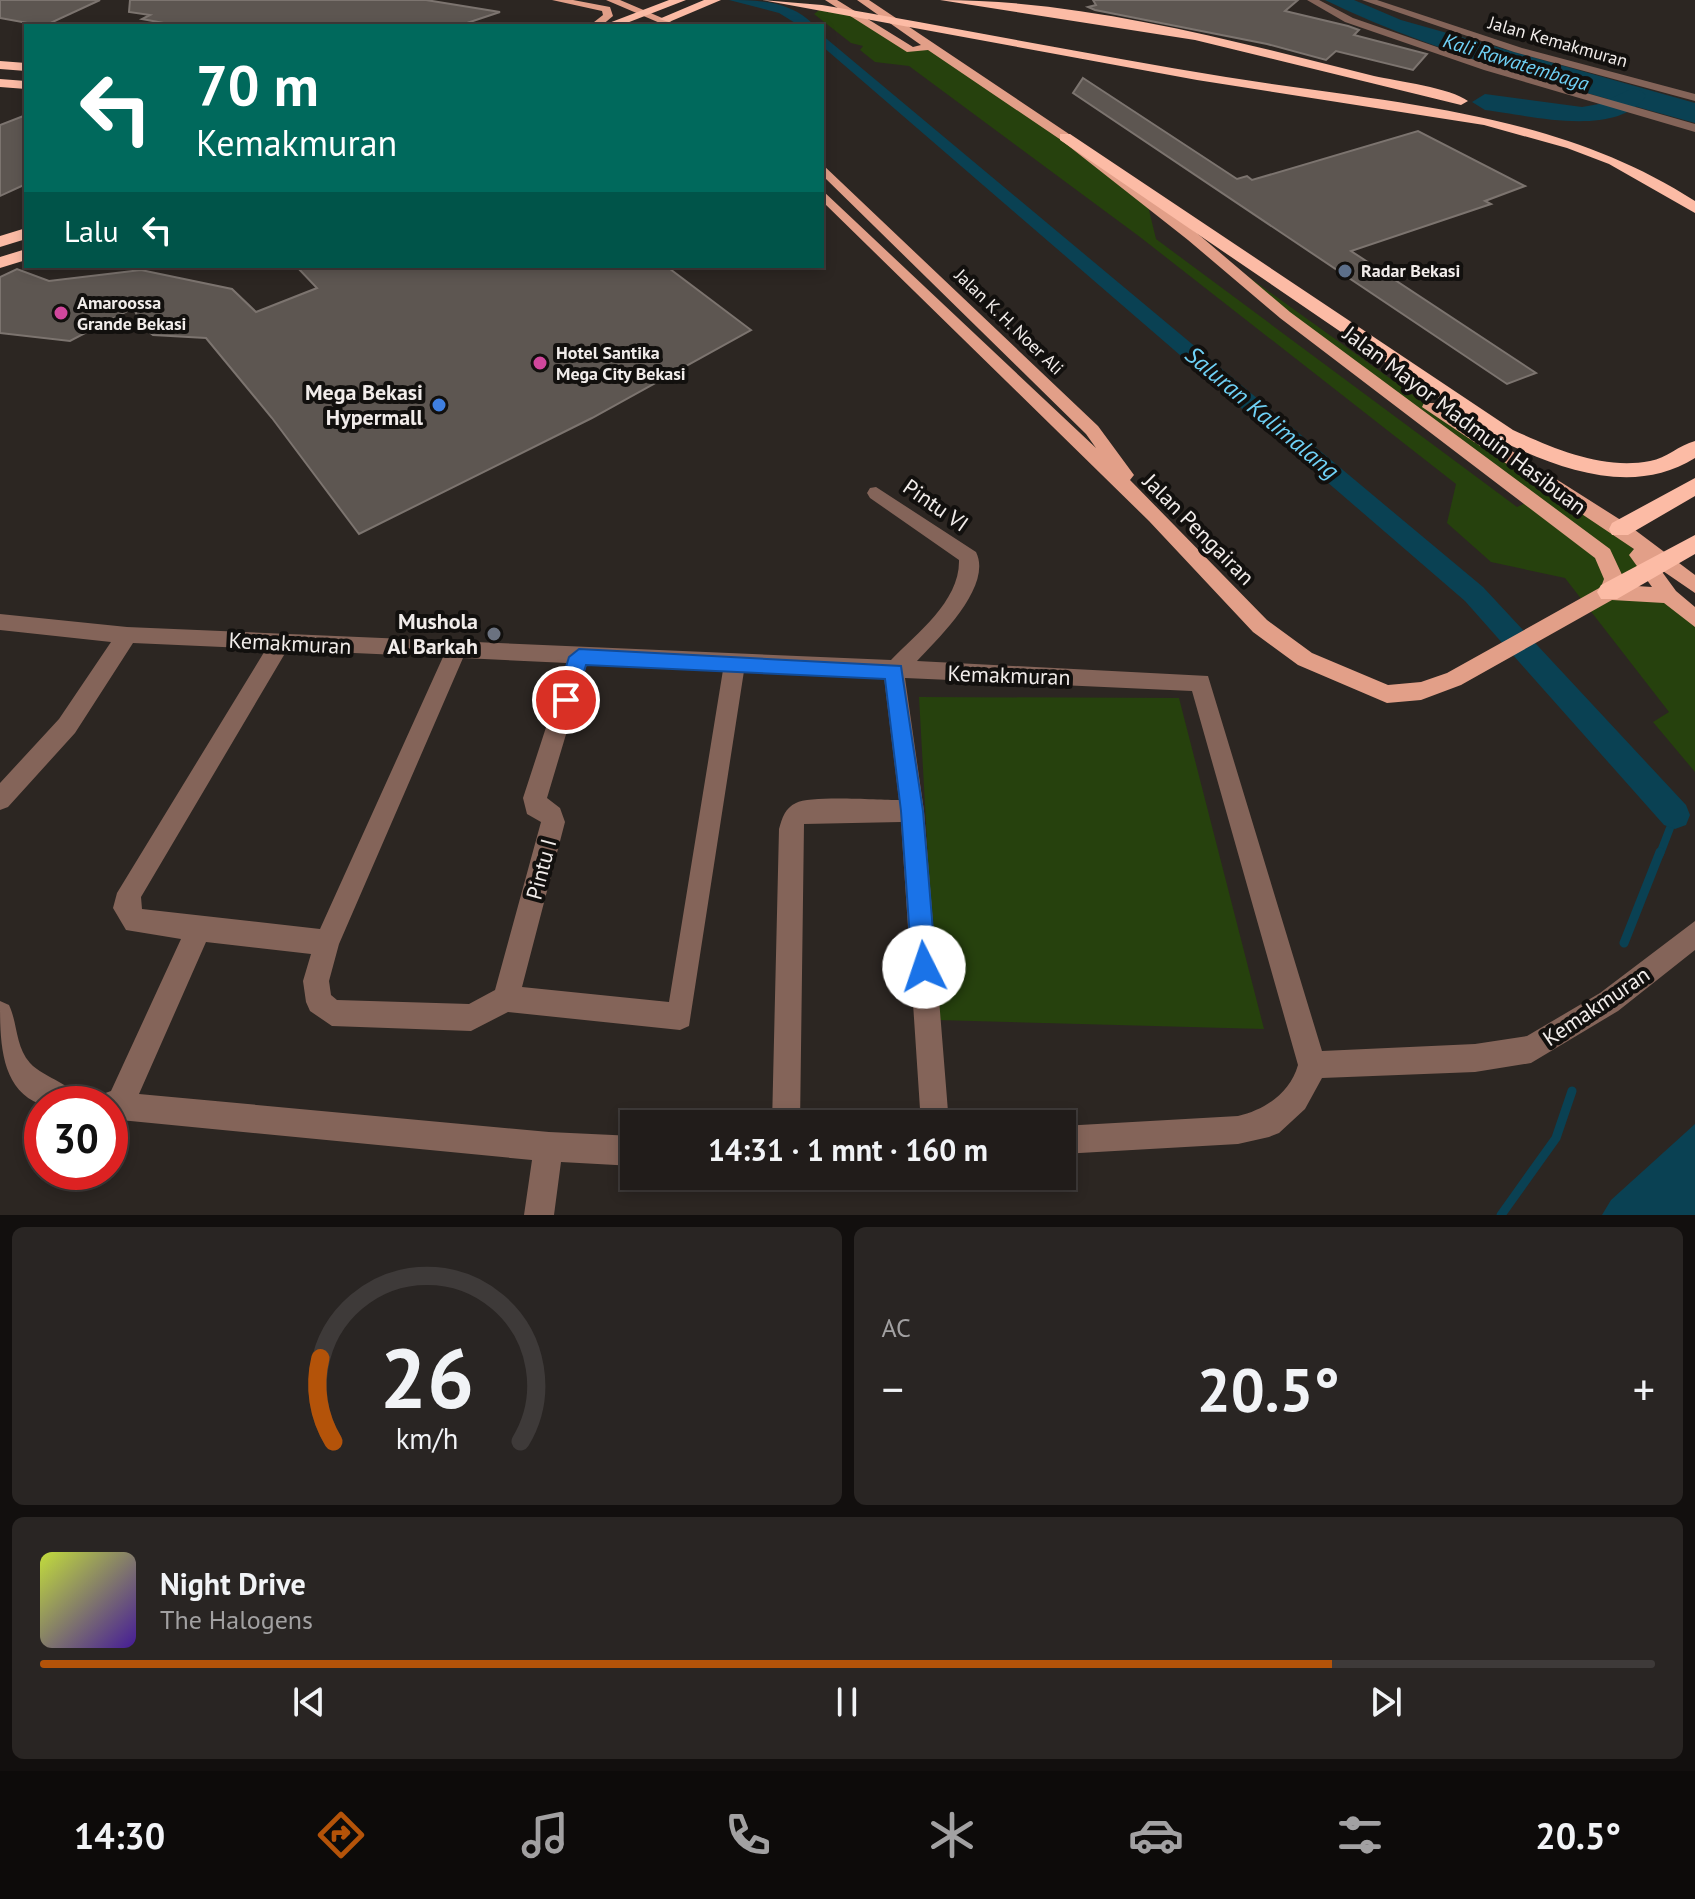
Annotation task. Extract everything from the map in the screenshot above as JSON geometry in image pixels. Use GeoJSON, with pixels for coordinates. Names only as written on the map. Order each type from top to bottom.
{"type":"FeatureCollection","features":[{"type":"Feature","properties":{"kind":"highway"},"geometry":{"type":"LineString","coordinates":[[651,24],[715,0]]}},
{"type":"Feature","properties":{"kind":"highway"},"geometry":{"type":"LineString","coordinates":[[768,0],[859,7],[1195,75],[1495,121],[1584,147],[1640,173],[1695,208]]}},
{"type":"Feature","properties":{"kind":"highway"},"geometry":{"type":"LineString","coordinates":[[946,0],[1128,23],[1195,36],[1473,105],[1591,140],[1656,169],[1695,193]]}},
{"type":"Feature","properties":{"kind":"highway"},"geometry":{"type":"LineString","coordinates":[[613,24],[677,1]]}},
{"type":"Feature","properties":{"kind":"highway"},"geometry":{"type":"LineString","coordinates":[[0,65],[24,67]]}},
{"type":"Feature","properties":{"kind":"highway"},"geometry":{"type":"LineString","coordinates":[[0,83],[24,85]]}},
{"type":"Feature","properties":{"kind":"highway"},"geometry":{"type":"LineString","coordinates":[[0,97],[24,98]]}},
{"type":"Feature","properties":{"kind":"highway"},"geometry":{"type":"LineString","coordinates":[[1065,137],[1506,435],[1572,462],[1621,470],[1662,466],[1695,448]]}},
{"type":"Feature","properties":{"kind":"highway"},"geometry":{"type":"LineString","coordinates":[[0,242],[24,234]]}},
{"type":"Feature","properties":{"kind":"highway"},"geometry":{"type":"LineString","coordinates":[[0,263],[24,255]]}},
{"type":"Feature","properties":{"kind":"highway"},"geometry":{"type":"LineString","coordinates":[[1620,529],[1695,486]]}},
{"type":"Feature","properties":{"kind":"highway"},"geometry":{"type":"LineString","coordinates":[[1606,593],[1695,543]]}},
{"type":"Feature","properties":{"kind":"main road"},"geometry":{"type":"LineString","coordinates":[[557,0],[605,5],[669,24]]}},
{"type":"Feature","properties":{"kind":"main road"},"geometry":{"type":"LineString","coordinates":[[605,5],[623,0]]}},
{"type":"Feature","properties":{"kind":"main road","name":"Jalan Mayor Madmuin Hasibuan"},"geometry":{"type":"LineString","coordinates":[[830,0],[859,7],[911,50],[930,47],[1065,137],[1193,237],[1285,315],[1603,554],[1614,579],[1606,593]]}},
{"type":"Feature","properties":{"kind":"main road"},"geometry":{"type":"LineString","coordinates":[[597,24],[608,16],[605,5]]}},
{"type":"Feature","properties":{"kind":"main road","name":"Jalan K. H. Noer Ali"},"geometry":{"type":"LineString","coordinates":[[824,170],[1092,430],[1156,516]]}},
{"type":"Feature","properties":{"kind":"main road","name":"Jalan Pengairan"},"geometry":{"type":"LineString","coordinates":[[824,196],[1156,516],[1260,626],[1305,659],[1387,694],[1421,691],[1454,679],[1606,593]]}},
{"type":"Feature","properties":{"kind":"main road","name":"Jalan Mayor Madmuin Hasibuan"},"geometry":{"type":"LineString","coordinates":[[1193,237],[1441,415],[1620,529]]}},
{"type":"Feature","properties":{"kind":"main road"},"geometry":{"type":"LineString","coordinates":[[1620,529],[1657,564],[1695,585]]}},
{"type":"Feature","properties":{"kind":"main road"},"geometry":{"type":"LineString","coordinates":[[1657,564],[1669,596],[1695,619]]}},
{"type":"Feature","properties":{"kind":"main road"},"geometry":{"type":"LineString","coordinates":[[1606,593],[1669,596]]}},
{"type":"Feature","properties":{"kind":"street"},"geometry":{"type":"LineString","coordinates":[[1312,0],[1349,20],[1490,67],[1695,128]]}},
{"type":"Feature","properties":{"kind":"street","name":"Jalan Kemakmuran"},"geometry":{"type":"LineString","coordinates":[[1367,0],[1517,50],[1695,98]]}},
{"type":"Feature","properties":{"kind":"street"},"geometry":{"type":"LineString","coordinates":[[1490,67],[1517,50]]}},
{"type":"Feature","properties":{"kind":"street","name":"Pintu VI"},"geometry":{"type":"LineString","coordinates":[[876,493],[969,557],[973,572],[966,589],[894,671]]}},
{"type":"Feature","properties":{"kind":"street","name":"Kemakmuran"},"geometry":{"type":"LineString","coordinates":[[0,622],[127,635],[734,664],[1200,682],[1312,1065],[1475,1058],[1531,1049],[1609,1002],[1695,934]]}},
{"type":"Feature","properties":{"kind":"street"},"geometry":{"type":"LineString","coordinates":[[0,799],[67,726],[127,635]]}},
{"type":"Feature","properties":{"kind":"street"},"geometry":{"type":"LineString","coordinates":[[281,642],[127,900],[129,916],[135,921],[327,943]]}},
{"type":"Feature","properties":{"kind":"street"},"geometry":{"type":"LineString","coordinates":[[456,651],[327,943],[316,981],[319,1002],[332,1013],[471,1018],[506,999],[680,1017],[734,664]]}},
{"type":"Feature","properties":{"kind":"street","name":"Pintu I"},"geometry":{"type":"LineString","coordinates":[[506,999],[553,822],[552,816],[535,806],[535,798],[579,657]]}},
{"type":"Feature","properties":{"kind":"street"},"geometry":{"type":"LineString","coordinates":[[894,671],[912,811],[934,1110]]}},
{"type":"Feature","properties":{"kind":"street"},"geometry":{"type":"LineString","coordinates":[[786,1110],[791,829],[794,818],[802,811],[912,811]]}},
{"type":"Feature","properties":{"kind":"street"},"geometry":{"type":"LineString","coordinates":[[123,1086],[199,928]]}},
{"type":"Feature","properties":{"kind":"street"},"geometry":{"type":"LineString","coordinates":[[0,1014],[8,1058],[34,1086]]}},
{"type":"Feature","properties":{"kind":"street"},"geometry":{"type":"LineString","coordinates":[[1076,1139],[1238,1130],[1269,1123],[1307,1083],[1312,1065]]}},
{"type":"Feature","properties":{"kind":"street"},"geometry":{"type":"LineString","coordinates":[[128,1106],[549,1147],[620,1150]]}},
{"type":"Feature","properties":{"kind":"street"},"geometry":{"type":"LineString","coordinates":[[539,1215],[549,1147]]}},
{"type":"Feature","properties":{"kind":"green space"},"geometry":{"type":"Polygon","coordinates":[[[822,8],[857,14],[910,50],[930,47],[1035,116],[1147,202],[1156,239],[1517,507],[1532,500],[1285,315],[1193,237],[1441,415],[1620,529],[1646,568],[1610,591],[1669,596],[1695,619],[1695,772],[1653,722],[1669,712],[1565,578],[1491,562],[1447,523],[1456,484],[1140,237],[909,66],[875,62],[860,50],[863,46],[851,43],[814,14],[822,8]]]}},
{"type":"Feature","properties":{"kind":"green space"},"geometry":{"type":"Polygon","coordinates":[[[919,697],[1179,698],[1264,1029],[937,1020],[919,697]]]}},
{"type":"Feature","properties":{"kind":"water","name":"Kali Rawatembaga"},"geometry":{"type":"Polygon","coordinates":[[[1325,0],[1354,0],[1401,20],[1695,103],[1695,123],[1459,54],[1368,20],[1325,0]]]}},
{"type":"Feature","properties":{"kind":"water"},"geometry":{"type":"Polygon","coordinates":[[[1695,1124],[1695,1215],[1602,1215],[1611,1200],[1695,1124]]]}},
{"type":"Feature","properties":{"kind":"building"},"geometry":{"type":"Polygon","coordinates":[[[0,0],[100,0],[48,24],[0,18],[0,0]]]}},
{"type":"Feature","properties":{"kind":"building"},"geometry":{"type":"Polygon","coordinates":[[[130,0],[426,0],[500,12],[464,24],[169,24],[142,19],[150,15],[129,12],[130,0]]]}},
{"type":"Feature","properties":{"kind":"building"},"geometry":{"type":"Polygon","coordinates":[[[1093,0],[1298,0],[1285,11],[1348,26],[1359,30],[1354,35],[1427,54],[1413,70],[1336,51],[1326,60],[1267,44],[1095,10],[1088,7],[1096,5],[1093,0]]]}},
{"type":"Feature","properties":{"kind":"building"},"geometry":{"type":"Polygon","coordinates":[[[1083,78],[1237,179],[1247,176],[1252,180],[1418,131],[1525,186],[1485,201],[1491,204],[1351,251],[1536,373],[1507,384],[1073,93],[1083,78]]]}},
{"type":"Feature","properties":{"kind":"building"},"geometry":{"type":"Polygon","coordinates":[[[24,116],[24,185],[0,196],[0,125],[24,116]]]}},
{"type":"Feature","properties":{"kind":"building","name":"Mega Bekasi Hypermall"},"geometry":{"type":"Polygon","coordinates":[[[298,268],[669,268],[751,330],[592,418],[359,534],[272,418],[206,338],[153,335],[145,329],[133,308],[70,341],[0,333],[0,277],[17,269],[49,281],[141,270],[232,289],[256,312],[317,288],[298,268]]]}},
{"type":"Feature","properties":{"kind":"waterway","name":"Saluran Kalimalang"},"geometry":{"type":"LineString","coordinates":[[735,0],[783,10],[805,24]]}},
{"type":"Feature","properties":{"kind":"waterway","name":"Saluran Kalimalang"},"geometry":{"type":"LineString","coordinates":[[824,41],[1474,594],[1675,815]]}},
{"type":"Feature","properties":{"kind":"waterway"},"geometry":{"type":"LineString","coordinates":[[1485,102],[1582,115],[1606,111],[1633,96]]}},
{"type":"Feature","properties":{"kind":"waterway"},"geometry":{"type":"LineString","coordinates":[[1660,854],[1675,815]]}},
{"type":"Feature","properties":{"kind":"waterway"},"geometry":{"type":"LineString","coordinates":[[1624,943],[1660,852]]}},
{"type":"Feature","properties":{"kind":"waterway"},"geometry":{"type":"LineString","coordinates":[[1501,1215],[1556,1138],[1572,1091]]}},
{"type":"Feature","properties":{"kind":"place","name":"Radar Bekasi"},"geometry":{"type":"Point","coordinates":[1345,271]}},
{"type":"Feature","properties":{"kind":"place","name":"Amaroossa Grande Bekasi"},"geometry":{"type":"Point","coordinates":[61,313]}},
{"type":"Feature","properties":{"kind":"place","name":"Hotel Santika Mega City Bekasi"},"geometry":{"type":"Point","coordinates":[540,363]}},
{"type":"Feature","properties":{"kind":"place","name":"Mega Bekasi Hypermall"},"geometry":{"type":"Point","coordinates":[439,405]}},
{"type":"Feature","properties":{"kind":"place","name":"Mushola Al Barkah"},"geometry":{"type":"Point","coordinates":[494,634]}},
{"type":"Feature","properties":{"kind":"route"},"geometry":{"type":"LineString","coordinates":[[566,700],[579,657],[894,671],[912,811],[924,967]]}}]}
